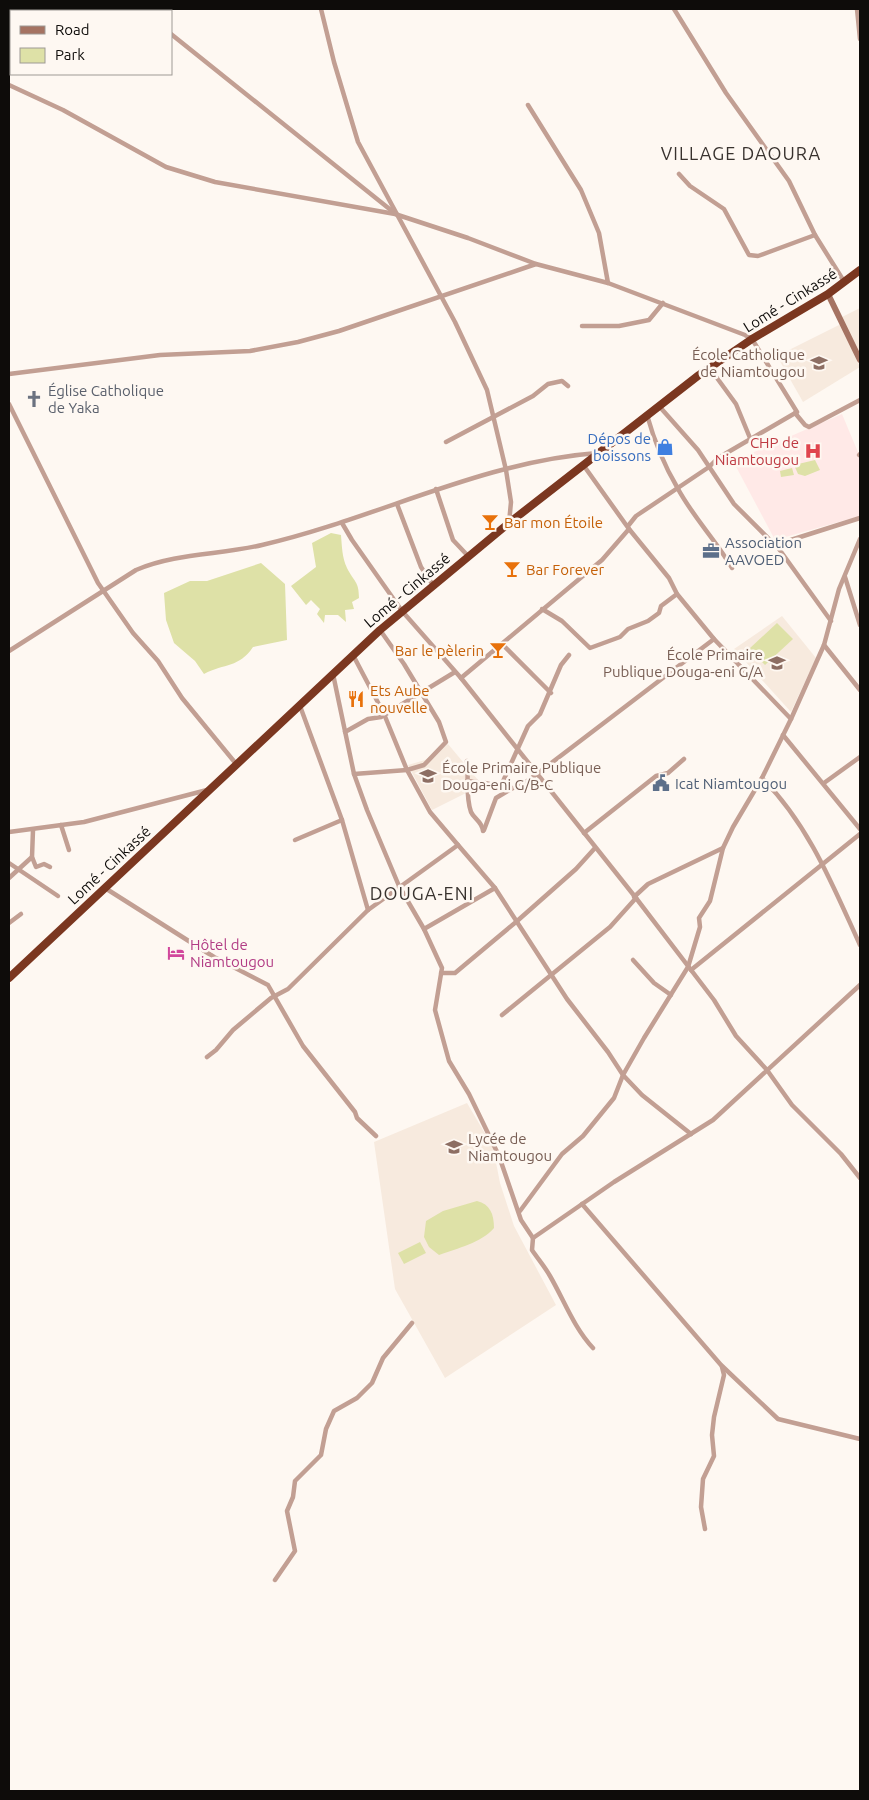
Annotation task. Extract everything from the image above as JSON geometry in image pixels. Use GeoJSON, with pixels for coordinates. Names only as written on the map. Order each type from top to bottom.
{"type":"FeatureCollection","features":[{"type":"Feature","properties":{"kind":"highway","name":"Lomé - Cinkassé"},"geometry":{"type":"LineString","coordinates":[[9,978],[402,610],[509,523],[709,367],[828,294],[860,270]]}},
{"type":"Feature","properties":{"kind":"main road"},"geometry":{"type":"LineString","coordinates":[[828,294],[860,360]]}},
{"type":"Feature","properties":{"kind":"street"},"geometry":{"type":"LineString","coordinates":[[321,9],[334,62],[358,142],[394,214],[440,296],[487,390],[506,470],[511,502],[509,523]]}},
{"type":"Feature","properties":{"kind":"street"},"geometry":{"type":"LineString","coordinates":[[674,9],[726,93],[789,181],[814,235],[844,283]]}},
{"type":"Feature","properties":{"kind":"street"},"geometry":{"type":"LineString","coordinates":[[857,9],[860,39]]}},
{"type":"Feature","properties":{"kind":"street"},"geometry":{"type":"LineString","coordinates":[[172,35],[394,214]]}},
{"type":"Feature","properties":{"kind":"street"},"geometry":{"type":"LineString","coordinates":[[9,85],[63,110],[166,167],[215,182],[394,214],[468,238],[536,264],[608,283],[752,339],[797,412],[795,413],[809,427],[860,400]]}},
{"type":"Feature","properties":{"kind":"street"},"geometry":{"type":"LineString","coordinates":[[528,105],[581,190],[599,233],[608,283]]}},
{"type":"Feature","properties":{"kind":"street"},"geometry":{"type":"LineString","coordinates":[[680,174],[690,186],[724,209],[749,255],[753,257],[814,235]]}},
{"type":"Feature","properties":{"kind":"street"},"geometry":{"type":"LineString","coordinates":[[9,374],[160,355],[250,350],[288,344],[339,331],[536,264]]}},
{"type":"Feature","properties":{"kind":"street"},"geometry":{"type":"LineString","coordinates":[[582,326],[619,326],[649,320],[663,303]]}},
{"type":"Feature","properties":{"kind":"street"},"geometry":{"type":"LineString","coordinates":[[709,367],[736,404],[750,438]]}},
{"type":"Feature","properties":{"kind":"street"},"geometry":{"type":"LineString","coordinates":[[446,442],[533,396],[554,381],[562,381],[568,386]]}},
{"type":"Feature","properties":{"kind":"street"},"geometry":{"type":"LineString","coordinates":[[9,404],[98,583],[105,590],[133,633],[158,661],[182,698],[237,765]]}},
{"type":"Feature","properties":{"kind":"street"},"geometry":{"type":"LineString","coordinates":[[659,406],[698,450],[734,504],[775,545],[807,585],[830,621]]}},
{"type":"Feature","properties":{"kind":"street"},"geometry":{"type":"LineString","coordinates":[[461,678],[602,560],[629,528],[636,516],[709,467],[718,458],[795,413]]}},
{"type":"Feature","properties":{"kind":"street"},"geometry":{"type":"LineString","coordinates":[[647,415],[661,454],[677,488],[720,546],[732,568]]}},
{"type":"Feature","properties":{"kind":"street"},"geometry":{"type":"LineString","coordinates":[[9,651],[136,570],[154,562],[261,545],[342,523],[461,480],[563,456],[600,453]]}},
{"type":"Feature","properties":{"kind":"street"},"geometry":{"type":"LineString","coordinates":[[584,466],[629,528],[669,578],[677,594],[714,639],[791,719]]}},
{"type":"Feature","properties":{"kind":"street"},"geometry":{"type":"LineString","coordinates":[[436,489],[453,540],[469,557]]}},
{"type":"Feature","properties":{"kind":"street"},"geometry":{"type":"LineString","coordinates":[[397,504],[421,567],[433,585]]}},
{"type":"Feature","properties":{"kind":"street"},"geometry":{"type":"LineString","coordinates":[[775,545],[860,518]]}},
{"type":"Feature","properties":{"kind":"street"},"geometry":{"type":"LineString","coordinates":[[342,523],[402,610],[461,678],[690,968],[714,1000],[736,1036],[767,1070],[792,1104],[841,1154],[860,1178]]}},
{"type":"Feature","properties":{"kind":"street"},"geometry":{"type":"LineString","coordinates":[[690,968],[700,927],[699,918],[710,902],[723,848],[762,778],[824,645],[845,576],[860,539]]}},
{"type":"Feature","properties":{"kind":"street"},"geometry":{"type":"LineString","coordinates":[[845,576],[860,624]]}},
{"type":"Feature","properties":{"kind":"street"},"geometry":{"type":"LineString","coordinates":[[542,610],[562,621],[590,648],[620,637],[628,629],[648,621],[677,594]]}},
{"type":"Feature","properties":{"kind":"street"},"geometry":{"type":"LineString","coordinates":[[354,774],[407,770],[424,765],[446,742],[439,722],[420,694],[404,664],[380,630]]}},
{"type":"Feature","properties":{"kind":"street"},"geometry":{"type":"LineString","coordinates":[[467,760],[469,774],[467,781],[471,813],[483,825],[484,831],[489,822],[492,806],[496,798],[536,775],[714,639]]}},
{"type":"Feature","properties":{"kind":"street"},"geometry":{"type":"LineString","coordinates":[[502,644],[551,693]]}},
{"type":"Feature","properties":{"kind":"street"},"geometry":{"type":"LineString","coordinates":[[824,645],[860,688]]}},
{"type":"Feature","properties":{"kind":"street"},"geometry":{"type":"LineString","coordinates":[[353,655],[384,714],[407,770],[430,812],[495,888],[551,975],[623,1075],[642,1095],[691,1134]]}},
{"type":"Feature","properties":{"kind":"street"},"geometry":{"type":"LineString","coordinates":[[500,788],[528,726],[540,714],[562,665],[569,655]]}},
{"type":"Feature","properties":{"kind":"street"},"geometry":{"type":"LineString","coordinates":[[346,732],[368,719],[376,719],[454,672]]}},
{"type":"Feature","properties":{"kind":"street"},"geometry":{"type":"LineString","coordinates":[[333,674],[354,774],[399,886],[424,929],[442,968],[434,1010],[449,1061],[469,1094],[499,1156],[520,1211],[521,1220],[533,1238],[532,1250],[593,1348]]}},
{"type":"Feature","properties":{"kind":"street"},"geometry":{"type":"LineString","coordinates":[[300,706],[342,820],[368,910]]}},
{"type":"Feature","properties":{"kind":"street"},"geometry":{"type":"LineString","coordinates":[[783,735],[860,828]]}},
{"type":"Feature","properties":{"kind":"street"},"geometry":{"type":"LineString","coordinates":[[824,783],[860,757]]}},
{"type":"Feature","properties":{"kind":"street"},"geometry":{"type":"LineString","coordinates":[[584,833],[656,776],[668,773],[684,759]]}},
{"type":"Feature","properties":{"kind":"street"},"geometry":{"type":"LineString","coordinates":[[762,778],[777,792],[806,833],[860,945]]}},
{"type":"Feature","properties":{"kind":"street"},"geometry":{"type":"LineString","coordinates":[[467,781],[511,789]]}},
{"type":"Feature","properties":{"kind":"street"},"geometry":{"type":"LineString","coordinates":[[9,832],[84,822],[210,789]]}},
{"type":"Feature","properties":{"kind":"street"},"geometry":{"type":"LineString","coordinates":[[295,840],[342,820]]}},
{"type":"Feature","properties":{"kind":"street"},"geometry":{"type":"LineString","coordinates":[[61,826],[69,850]]}},
{"type":"Feature","properties":{"kind":"street"},"geometry":{"type":"LineString","coordinates":[[33,830],[32,857],[36,867],[44,864],[50,867]]}},
{"type":"Feature","properties":{"kind":"street"},"geometry":{"type":"LineString","coordinates":[[520,1211],[562,1154],[583,1136],[614,1098],[623,1075],[671,995],[690,968],[860,834]]}},
{"type":"Feature","properties":{"kind":"street"},"geometry":{"type":"LineString","coordinates":[[207,1057],[271,998],[288,989],[368,910],[458,845]]}},
{"type":"Feature","properties":{"kind":"street"},"geometry":{"type":"LineString","coordinates":[[441,973],[455,973],[576,870],[595,848]]}},
{"type":"Feature","properties":{"kind":"street"},"geometry":{"type":"LineString","coordinates":[[502,1015],[610,927],[648,884],[723,848]]}},
{"type":"Feature","properties":{"kind":"street"},"geometry":{"type":"LineString","coordinates":[[9,878],[19,871],[32,857]]}},
{"type":"Feature","properties":{"kind":"street"},"geometry":{"type":"LineString","coordinates":[[9,864],[58,896]]}},
{"type":"Feature","properties":{"kind":"street"},"geometry":{"type":"LineString","coordinates":[[105,888],[214,957],[266,982],[303,1046],[358,1118],[376,1136]]}},
{"type":"Feature","properties":{"kind":"street"},"geometry":{"type":"LineString","coordinates":[[424,929],[495,888]]}},
{"type":"Feature","properties":{"kind":"street"},"geometry":{"type":"LineString","coordinates":[[9,923],[21,914]]}},
{"type":"Feature","properties":{"kind":"street"},"geometry":{"type":"LineString","coordinates":[[633,960],[654,984],[671,995]]}},
{"type":"Feature","properties":{"kind":"street"},"geometry":{"type":"LineString","coordinates":[[533,1238],[582,1204],[713,1120],[860,985]]}},
{"type":"Feature","properties":{"kind":"street"},"geometry":{"type":"LineString","coordinates":[[582,1204],[722,1365],[778,1420],[860,1439]]}},
{"type":"Feature","properties":{"kind":"street"},"geometry":{"type":"LineString","coordinates":[[275,1580],[296,1551],[287,1512],[293,1497],[295,1481],[321,1455],[326,1429],[334,1411],[358,1398],[372,1383],[383,1358],[412,1323]]}},
{"type":"Feature","properties":{"kind":"street"},"geometry":{"type":"LineString","coordinates":[[705,1529],[701,1507],[703,1479],[714,1456],[712,1435],[724,1375],[722,1365]]}},
{"type":"Feature","properties":{"kind":"shaded area"},"geometry":{"type":"Polygon","coordinates":[[[860,308],[860,353],[842,317],[860,308]]]}},
{"type":"Feature","properties":{"kind":"shaded area","name":"École Catholique de Niamtougou"},"geometry":{"type":"Polygon","coordinates":[[[841,324],[860,367],[803,402],[777,356],[841,324]]]}},
{"type":"Feature","properties":{"kind":"shaded area"},"geometry":{"type":"Polygon","coordinates":[[[842,414],[860,457],[860,516],[775,540],[733,461],[842,414]]]}},
{"type":"Feature","properties":{"kind":"shaded area","name":"École Primaire Publique Douga-eni G/A"},"geometry":{"type":"Polygon","coordinates":[[[782,616],[816,658],[791,712],[734,649],[782,616]]]}},
{"type":"Feature","properties":{"kind":"shaded area"},"geometry":{"type":"Polygon","coordinates":[[[448,744],[478,780],[472,790],[432,810],[408,765],[425,760],[448,744]]]}},
{"type":"Feature","properties":{"kind":"shaded area","name":"Lycée de Niamtougou"},"geometry":{"type":"Polygon","coordinates":[[[467,1103],[493,1147],[500,1183],[514,1226],[556,1305],[445,1378],[395,1289],[374,1142],[467,1103]]]}},
{"type":"Feature","properties":{"kind":"green space"},"geometry":{"type":"Polygon","coordinates":[[[815,460],[820,470],[805,476],[798,474],[794,465],[815,460]]]}},
{"type":"Feature","properties":{"kind":"green space"},"geometry":{"type":"Polygon","coordinates":[[[792,468],[794,475],[781,477],[780,471],[792,468]]]}},
{"type":"Feature","properties":{"kind":"green space"},"geometry":{"type":"Polygon","coordinates":[[[331,533],[341,535],[344,560],[357,585],[359,598],[352,602],[354,609],[345,610],[346,622],[338,615],[325,615],[324,623],[317,614],[320,609],[311,600],[306,605],[291,586],[316,567],[312,543],[331,533]]]}},
{"type":"Feature","properties":{"kind":"green space"},"geometry":{"type":"Polygon","coordinates":[[[261,563],[285,584],[287,640],[253,647],[248,654],[237,662],[204,674],[195,661],[174,643],[166,620],[164,593],[190,581],[207,581],[261,563]]]}},
{"type":"Feature","properties":{"kind":"green space"},"geometry":{"type":"Polygon","coordinates":[[[777,623],[793,639],[765,665],[749,649],[777,623]]]}},
{"type":"Feature","properties":{"kind":"green space"},"geometry":{"type":"Polygon","coordinates":[[[477,1201],[488,1207],[492,1214],[494,1228],[489,1233],[483,1238],[439,1255],[429,1247],[424,1237],[426,1221],[443,1211],[477,1201]]]}},
{"type":"Feature","properties":{"kind":"green space"},"geometry":{"type":"Polygon","coordinates":[[[420,1242],[426,1253],[404,1264],[398,1253],[420,1242]]]}},
{"type":"Feature","properties":{"kind":"place","name":"École Catholique de Niamtougou"},"geometry":{"type":"Point","coordinates":[819,363]}},
{"type":"Feature","properties":{"kind":"place","name":"Église Catholique de Yaka"},"geometry":{"type":"Point","coordinates":[34,399]}},
{"type":"Feature","properties":{"kind":"place","name":"Dépos de boissons"},"geometry":{"type":"Point","coordinates":[665,447]}},
{"type":"Feature","properties":{"kind":"place","name":"CHP de Niamtougou"},"geometry":{"type":"Point","coordinates":[813,451]}},
{"type":"Feature","properties":{"kind":"place","name":"Bar mon Étoile"},"geometry":{"type":"Point","coordinates":[490,522]}},
{"type":"Feature","properties":{"kind":"place","name":"Association AAVOED"},"geometry":{"type":"Point","coordinates":[711,551]}},
{"type":"Feature","properties":{"kind":"place","name":"Bar Forever"},"geometry":{"type":"Point","coordinates":[512,569]}},
{"type":"Feature","properties":{"kind":"place","name":"Bar le pèlerin"},"geometry":{"type":"Point","coordinates":[498,650]}},
{"type":"Feature","properties":{"kind":"place","name":"École Primaire Publique Douga-eni G/A"},"geometry":{"type":"Point","coordinates":[777,663]}},
{"type":"Feature","properties":{"kind":"place","name":"Ets Aube nouvelle"},"geometry":{"type":"Point","coordinates":[356,699]}},
{"type":"Feature","properties":{"kind":"place","name":"École Primaire Publique Douga-eni G/B-C"},"geometry":{"type":"Point","coordinates":[428,776]}},
{"type":"Feature","properties":{"kind":"place","name":"Icat Niamtougou"},"geometry":{"type":"Point","coordinates":[661,783]}},
{"type":"Feature","properties":{"kind":"place","name":"Hôtel de Niamtougou"},"geometry":{"type":"Point","coordinates":[176,953]}},
{"type":"Feature","properties":{"kind":"place","name":"Lycée de Niamtougou"},"geometry":{"type":"Point","coordinates":[454,1147]}},
{"type":"Feature","properties":{"kind":"district","name":"VILLAGE DAOURA"},"geometry":{"type":"Point","coordinates":[741,153]}},
{"type":"Feature","properties":{"kind":"district","name":"DOUGA-ENI"},"geometry":{"type":"Point","coordinates":[422,893]}}]}
